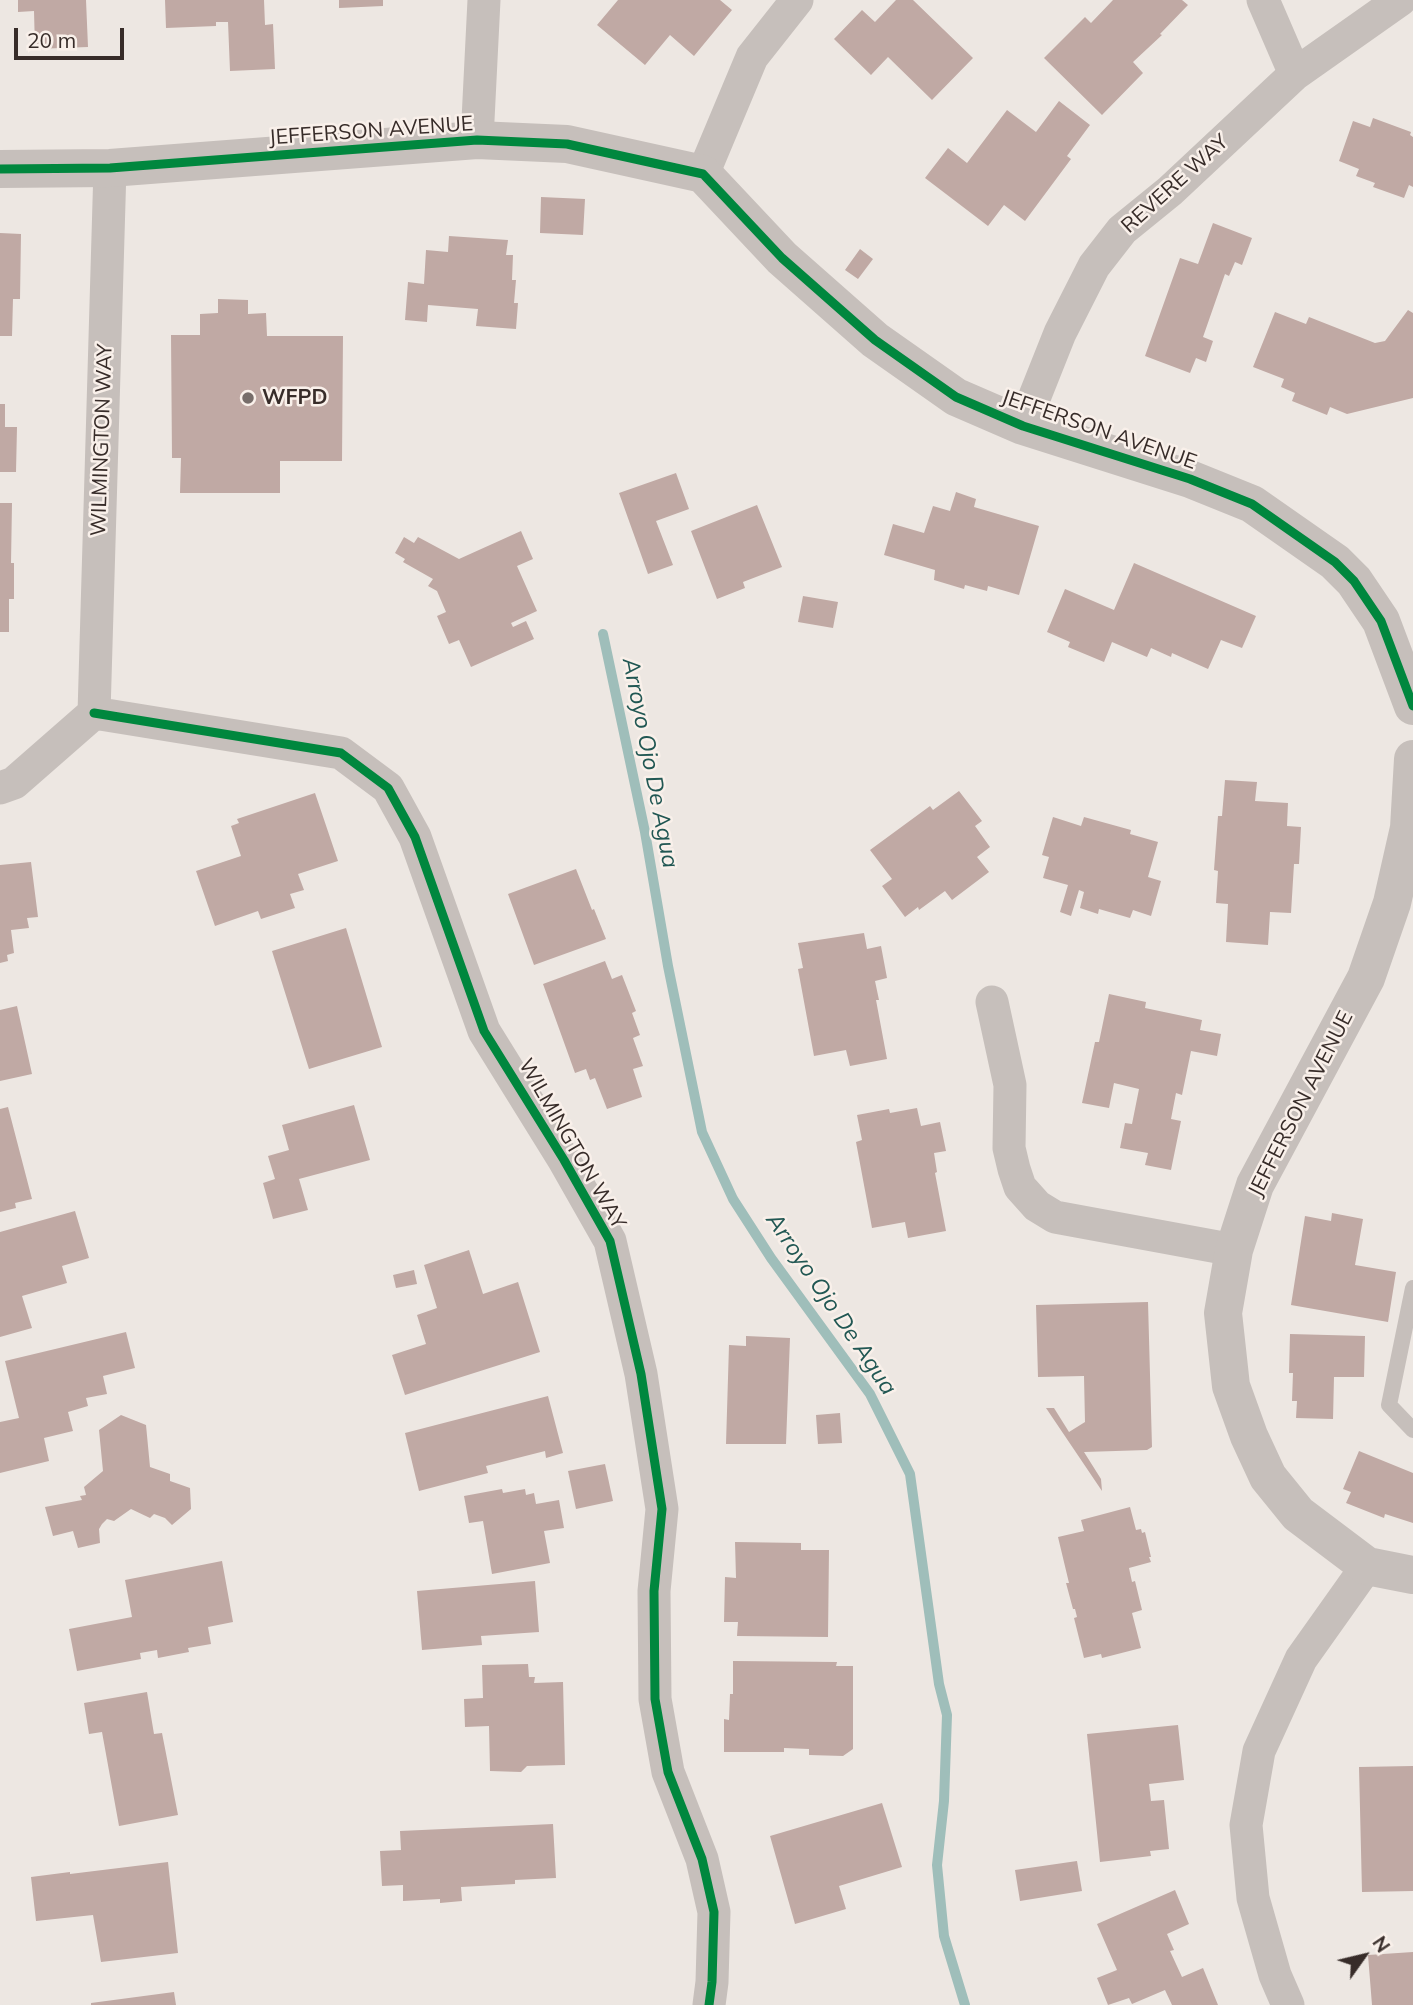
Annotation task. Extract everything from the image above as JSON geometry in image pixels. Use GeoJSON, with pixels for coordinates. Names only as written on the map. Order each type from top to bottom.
{"type":"FeatureCollection","features":[{"type":"Feature","properties":{"kind":"street"},"geometry":{"type":"LineString","coordinates":[[477,139],[484,0]]}},
{"type":"Feature","properties":{"kind":"street"},"geometry":{"type":"LineString","coordinates":[[703,174],[752,57],[797,0]]}},
{"type":"Feature","properties":{"kind":"street"},"geometry":{"type":"LineString","coordinates":[[1263,0],[1295,74]]}},
{"type":"Feature","properties":{"kind":"street","name":"REVERE WAY"},"geometry":{"type":"LineString","coordinates":[[1023,426],[1060,333],[1094,266],[1122,230],[1170,191],[1295,74],[1400,0]]}},
{"type":"Feature","properties":{"kind":"street","name":"JEFFERSON AVENUE"},"geometry":{"type":"LineString","coordinates":[[0,169],[110,168],[477,139],[567,144],[703,174],[782,258],[875,340],[956,397],[1023,426],[1189,479],[1252,504],[1307,541],[1335,562],[1354,582],[1381,621],[1413,706]]}},
{"type":"Feature","properties":{"kind":"street","name":"WILMINGTON WAY"},"geometry":{"type":"LineString","coordinates":[[110,168],[94,713],[341,753],[388,788],[415,837],[484,1031],[564,1160],[610,1241],[641,1374],[662,1509],[654,1591],[655,1699],[668,1772],[702,1859],[714,1912],[709,2005]]}},
{"type":"Feature","properties":{"kind":"street"},"geometry":{"type":"LineString","coordinates":[[0,788],[14,783],[94,713]]}},
{"type":"Feature","properties":{"kind":"street","name":"JEFFERSON AVENUE"},"geometry":{"type":"LineString","coordinates":[[1413,759],[1409,828],[1392,903],[1366,978],[1255,1185],[1234,1250],[1223,1313],[1231,1386],[1249,1436],[1268,1477],[1298,1514],[1367,1566],[1413,1575]]}},
{"type":"Feature","properties":{"kind":"street"},"geometry":{"type":"LineString","coordinates":[[992,1002],[1010,1085],[1011,1159],[1020,1187],[1037,1206],[1055,1217],[1234,1250]]}},
{"type":"Feature","properties":{"kind":"street"},"geometry":{"type":"LineString","coordinates":[[1287,2005],[1275,1975],[1253,1898],[1246,1825],[1259,1751],[1301,1658],[1367,1566]]}},
{"type":"Feature","properties":{"kind":"lane"},"geometry":{"type":"LineString","coordinates":[[1413,1288],[1390,1405],[1413,1430]]}},
{"type":"Feature","properties":{"kind":"building"},"geometry":{"type":"Polygon","coordinates":[[[18,0],[86,0],[88,47],[35,49],[34,11],[18,12],[18,0]]]}},
{"type":"Feature","properties":{"kind":"building"},"geometry":{"type":"Polygon","coordinates":[[[165,0],[264,0],[265,25],[273,24],[275,69],[230,71],[228,22],[216,22],[216,26],[166,28],[165,0]]]}},
{"type":"Feature","properties":{"kind":"building"},"geometry":{"type":"Polygon","coordinates":[[[339,0],[383,0],[383,6],[339,8],[339,0]]]}},
{"type":"Feature","properties":{"kind":"building"},"geometry":{"type":"Polygon","coordinates":[[[618,0],[720,0],[732,10],[694,56],[670,35],[645,65],[597,25],[618,0]]]}},
{"type":"Feature","properties":{"kind":"building"},"geometry":{"type":"Polygon","coordinates":[[[896,0],[913,0],[973,58],[932,100],[888,57],[871,75],[834,39],[862,10],[875,22],[896,0]]]}},
{"type":"Feature","properties":{"kind":"building"},"geometry":{"type":"Polygon","coordinates":[[[1113,0],[1182,0],[1188,5],[1160,34],[1162,35],[1133,62],[1143,73],[1102,115],[1044,58],[1085,17],[1091,23],[1113,0]]]}},
{"type":"Feature","properties":{"kind":"building"},"geometry":{"type":"Polygon","coordinates":[[[1059,101],[1090,125],[1067,156],[1071,159],[1025,221],[1004,205],[988,226],[925,178],[948,148],[967,163],[1007,110],[1036,132],[1059,101]]]}},
{"type":"Feature","properties":{"kind":"building"},"geometry":{"type":"Polygon","coordinates":[[[1373,118],[1411,132],[1413,137],[1413,187],[1409,185],[1404,198],[1373,187],[1375,183],[1356,176],[1359,169],[1339,161],[1353,121],[1370,127],[1373,118]]]}},
{"type":"Feature","properties":{"kind":"building"},"geometry":{"type":"Polygon","coordinates":[[[541,197],[585,199],[583,235],[540,233],[541,197]]]}},
{"type":"Feature","properties":{"kind":"building"},"geometry":{"type":"Polygon","coordinates":[[[1213,223],[1252,238],[1242,265],[1235,262],[1229,276],[1225,274],[1203,337],[1213,341],[1206,362],[1196,358],[1190,373],[1145,356],[1180,258],[1198,264],[1213,223]]]}},
{"type":"Feature","properties":{"kind":"building"},"geometry":{"type":"Polygon","coordinates":[[[0,233],[21,234],[20,299],[13,299],[12,336],[0,336],[0,233]]]}},
{"type":"Feature","properties":{"kind":"building"},"geometry":{"type":"Polygon","coordinates":[[[449,236],[508,240],[506,255],[513,255],[512,280],[516,280],[516,329],[476,326],[478,309],[428,305],[427,322],[405,320],[408,282],[424,284],[426,250],[448,252],[449,236]]]}},
{"type":"Feature","properties":{"kind":"building"},"geometry":{"type":"Polygon","coordinates":[[[860,249],[873,259],[858,279],[845,270],[860,249]]]}},
{"type":"Feature","properties":{"kind":"building"},"geometry":{"type":"Polygon","coordinates":[[[218,299],[248,300],[248,314],[266,313],[267,336],[343,336],[342,461],[280,461],[280,493],[180,493],[181,458],[172,458],[171,335],[200,335],[200,314],[218,313],[218,299]]]}},
{"type":"Feature","properties":{"kind":"building"},"geometry":{"type":"Polygon","coordinates":[[[1408,310],[1413,313],[1413,398],[1347,414],[1330,407],[1327,415],[1292,401],[1295,393],[1281,387],[1284,379],[1253,367],[1275,312],[1306,324],[1309,317],[1375,343],[1385,341],[1408,310]]]}},
{"type":"Feature","properties":{"kind":"building"},"geometry":{"type":"Polygon","coordinates":[[[0,404],[5,404],[5,427],[17,427],[16,472],[0,472],[0,404]]]}},
{"type":"Feature","properties":{"kind":"building"},"geometry":{"type":"Polygon","coordinates":[[[676,473],[689,509],[656,521],[673,565],[648,574],[619,493],[676,473]]]}},
{"type":"Feature","properties":{"kind":"building"},"geometry":{"type":"Polygon","coordinates":[[[956,492],[976,499],[974,507],[1039,526],[1019,595],[988,586],[987,591],[965,585],[964,589],[934,580],[935,570],[884,555],[893,524],[924,533],[933,506],[950,511],[956,492]]]}},
{"type":"Feature","properties":{"kind":"building"},"geometry":{"type":"Polygon","coordinates":[[[0,503],[12,503],[11,563],[14,563],[14,599],[9,599],[9,632],[0,632],[0,503]]]}},
{"type":"Feature","properties":{"kind":"building"},"geometry":{"type":"Polygon","coordinates":[[[757,505],[782,567],[743,582],[745,588],[717,599],[691,531],[757,505]]]}},
{"type":"Feature","properties":{"kind":"building"},"geometry":{"type":"Polygon","coordinates":[[[521,531],[533,559],[517,566],[537,611],[511,623],[513,627],[526,621],[534,639],[471,667],[459,640],[449,644],[437,616],[446,612],[437,591],[428,586],[433,579],[403,562],[405,559],[395,553],[404,537],[414,543],[418,537],[459,559],[521,531]]]}},
{"type":"Feature","properties":{"kind":"building"},"geometry":{"type":"Polygon","coordinates":[[[1134,563],[1256,616],[1242,648],[1221,640],[1208,669],[1172,653],[1171,657],[1151,648],[1147,657],[1112,642],[1104,662],[1068,647],[1070,642],[1047,632],[1065,589],[1114,610],[1134,563]]]}},
{"type":"Feature","properties":{"kind":"building"},"geometry":{"type":"Polygon","coordinates":[[[803,596],[838,602],[833,628],[798,622],[803,596]]]}},
{"type":"Feature","properties":{"kind":"building"},"geometry":{"type":"Polygon","coordinates":[[[1225,780],[1257,782],[1255,801],[1288,803],[1287,826],[1301,827],[1299,864],[1294,864],[1291,913],[1270,912],[1268,945],[1226,942],[1228,904],[1216,903],[1218,871],[1214,870],[1218,816],[1222,816],[1225,780]]]}},
{"type":"Feature","properties":{"kind":"building"},"geometry":{"type":"Polygon","coordinates":[[[959,791],[982,821],[975,826],[990,847],[977,857],[989,872],[952,900],[945,891],[905,917],[882,886],[892,879],[870,850],[930,806],[933,810],[959,791]]]}},
{"type":"Feature","properties":{"kind":"building"},"geometry":{"type":"Polygon","coordinates":[[[315,793],[338,861],[298,874],[304,890],[290,894],[295,908],[261,919],[258,911],[215,926],[196,871],[241,856],[231,826],[239,823],[237,819],[315,793]]]}},
{"type":"Feature","properties":{"kind":"building"},"geometry":{"type":"Polygon","coordinates":[[[1053,817],[1081,826],[1084,817],[1131,830],[1130,834],[1158,842],[1148,877],[1161,881],[1151,916],[1133,910],[1130,918],[1099,909],[1098,914],[1080,908],[1084,892],[1079,890],[1071,916],[1060,912],[1068,885],[1043,878],[1049,857],[1042,855],[1053,817]]]}},
{"type":"Feature","properties":{"kind":"building"},"geometry":{"type":"Polygon","coordinates":[[[31,862],[38,917],[27,918],[29,928],[11,930],[14,953],[7,955],[8,961],[0,963],[0,865],[31,862]]]}},
{"type":"Feature","properties":{"kind":"building"},"geometry":{"type":"Polygon","coordinates":[[[576,869],[606,939],[534,965],[508,894],[576,869]]]}},
{"type":"Feature","properties":{"kind":"building"},"geometry":{"type":"Polygon","coordinates":[[[346,928],[382,1047],[309,1069],[272,951],[346,928]]]}},
{"type":"Feature","properties":{"kind":"building"},"geometry":{"type":"Polygon","coordinates":[[[864,933],[867,949],[881,946],[887,978],[875,981],[887,1059],[850,1066],[846,1050],[814,1056],[798,969],[803,968],[798,943],[864,933]]]}},
{"type":"Feature","properties":{"kind":"building"},"geometry":{"type":"Polygon","coordinates":[[[605,961],[612,979],[622,975],[636,1011],[632,1013],[640,1035],[633,1038],[643,1066],[633,1069],[642,1097],[607,1109],[595,1078],[590,1080],[586,1069],[575,1073],[543,984],[605,961]]]}},
{"type":"Feature","properties":{"kind":"building"},"geometry":{"type":"Polygon","coordinates":[[[1109,994],[1146,1002],[1145,1008],[1202,1020],[1200,1030],[1221,1034],[1217,1056],[1191,1051],[1182,1095],[1176,1093],[1171,1119],[1181,1121],[1171,1170],[1145,1165],[1148,1153],[1120,1148],[1125,1123],[1132,1124],[1139,1089],[1114,1083],[1109,1108],[1082,1103],[1109,994]]]}},
{"type":"Feature","properties":{"kind":"building"},"geometry":{"type":"Polygon","coordinates":[[[17,1006],[32,1074],[0,1081],[0,1010],[17,1006]]]}},
{"type":"Feature","properties":{"kind":"building"},"geometry":{"type":"Polygon","coordinates":[[[354,1105],[370,1160],[299,1179],[308,1210],[273,1219],[263,1183],[275,1179],[268,1156],[289,1150],[282,1125],[354,1105]]]}},
{"type":"Feature","properties":{"kind":"building"},"geometry":{"type":"Polygon","coordinates":[[[8,1107],[32,1199],[15,1203],[16,1208],[0,1212],[0,1109],[8,1107]]]}},
{"type":"Feature","properties":{"kind":"building"},"geometry":{"type":"Polygon","coordinates":[[[917,1108],[921,1126],[940,1122],[946,1151],[934,1153],[935,1173],[946,1231],[908,1238],[905,1222],[872,1228],[856,1142],[862,1140],[857,1115],[889,1109],[890,1113],[917,1108]]]}},
{"type":"Feature","properties":{"kind":"building"},"geometry":{"type":"Polygon","coordinates":[[[75,1211],[89,1258],[62,1266],[67,1283],[22,1296],[32,1328],[0,1337],[0,1232],[75,1211]]]}},
{"type":"Feature","properties":{"kind":"building"},"geometry":{"type":"Polygon","coordinates":[[[1332,1213],[1363,1219],[1355,1265],[1396,1272],[1388,1322],[1291,1305],[1305,1216],[1331,1221],[1332,1213]]]}},
{"type":"Feature","properties":{"kind":"building"},"geometry":{"type":"Polygon","coordinates":[[[469,1250],[483,1294],[518,1282],[540,1352],[405,1395],[392,1355],[426,1344],[417,1315],[437,1308],[424,1265],[469,1250]]]}},
{"type":"Feature","properties":{"kind":"building"},"geometry":{"type":"Polygon","coordinates":[[[414,1270],[417,1284],[396,1288],[393,1275],[414,1270]]]}},
{"type":"Feature","properties":{"kind":"building"},"geometry":{"type":"Polygon","coordinates":[[[1148,1302],[1152,1447],[1147,1450],[1084,1452],[1101,1479],[1102,1491],[1046,1408],[1054,1408],[1069,1432],[1085,1422],[1084,1376],[1038,1377],[1036,1305],[1148,1302]]]}},
{"type":"Feature","properties":{"kind":"building"},"geometry":{"type":"Polygon","coordinates":[[[126,1332],[135,1368],[103,1376],[107,1394],[86,1398],[88,1406],[68,1412],[73,1431],[44,1438],[49,1461],[0,1473],[0,1422],[19,1418],[5,1361],[126,1332]]]}},
{"type":"Feature","properties":{"kind":"building"},"geometry":{"type":"Polygon","coordinates":[[[1290,1334],[1365,1336],[1364,1377],[1334,1377],[1333,1419],[1296,1418],[1297,1401],[1292,1401],[1293,1373],[1289,1373],[1290,1334]]]}},
{"type":"Feature","properties":{"kind":"building"},"geometry":{"type":"Polygon","coordinates":[[[746,1336],[790,1338],[786,1444],[726,1444],[729,1345],[746,1346],[746,1336]]]}},
{"type":"Feature","properties":{"kind":"building"},"geometry":{"type":"Polygon","coordinates":[[[548,1396],[563,1453],[546,1458],[545,1451],[486,1466],[488,1473],[419,1491],[405,1433],[548,1396]]]}},
{"type":"Feature","properties":{"kind":"building"},"geometry":{"type":"Polygon","coordinates":[[[840,1413],[842,1443],[818,1444],[816,1415],[840,1413]]]}},
{"type":"Feature","properties":{"kind":"building"},"geometry":{"type":"Polygon","coordinates":[[[121,1415],[146,1425],[150,1467],[170,1474],[170,1481],[190,1488],[191,1509],[172,1525],[165,1518],[154,1514],[150,1518],[131,1509],[114,1521],[107,1519],[102,1524],[99,1529],[100,1543],[78,1548],[73,1531],[53,1536],[45,1507],[82,1500],[80,1496],[86,1495],[84,1487],[103,1471],[99,1430],[121,1415]]]}},
{"type":"Feature","properties":{"kind":"building"},"geometry":{"type":"Polygon","coordinates":[[[1359,1451],[1413,1473],[1413,1523],[1385,1514],[1384,1518],[1346,1503],[1351,1492],[1343,1489],[1359,1451]]]}},
{"type":"Feature","properties":{"kind":"building"},"geometry":{"type":"Polygon","coordinates":[[[605,1464],[613,1501],[576,1509],[568,1471],[605,1464]]]}},
{"type":"Feature","properties":{"kind":"building"},"geometry":{"type":"Polygon","coordinates":[[[502,1489],[503,1493],[525,1489],[526,1495],[534,1493],[536,1504],[559,1500],[564,1528],[544,1531],[550,1563],[492,1574],[483,1521],[469,1523],[464,1496],[502,1489]]]}},
{"type":"Feature","properties":{"kind":"building"},"geometry":{"type":"Polygon","coordinates":[[[1130,1507],[1136,1530],[1145,1532],[1151,1557],[1151,1562],[1129,1568],[1142,1610],[1132,1613],[1141,1648],[1102,1658],[1101,1654],[1084,1658],[1058,1537],[1084,1531],[1081,1520],[1130,1507]]]}},
{"type":"Feature","properties":{"kind":"building"},"geometry":{"type":"Polygon","coordinates":[[[735,1542],[801,1543],[801,1550],[829,1550],[828,1637],[737,1636],[738,1622],[724,1622],[725,1577],[736,1578],[735,1542]]]}},
{"type":"Feature","properties":{"kind":"building"},"geometry":{"type":"Polygon","coordinates":[[[222,1561],[233,1622],[208,1627],[211,1644],[188,1648],[189,1652],[158,1658],[157,1650],[140,1653],[141,1659],[77,1671],[69,1629],[132,1617],[125,1580],[222,1561]]]}},
{"type":"Feature","properties":{"kind":"building"},"geometry":{"type":"Polygon","coordinates":[[[535,1581],[539,1632],[481,1636],[482,1645],[422,1650],[417,1591],[535,1581]]]}},
{"type":"Feature","properties":{"kind":"building"},"geometry":{"type":"Polygon","coordinates":[[[733,1661],[837,1662],[836,1666],[853,1666],[853,1749],[843,1756],[809,1755],[809,1749],[784,1748],[784,1752],[724,1752],[724,1719],[729,1720],[730,1694],[733,1694],[733,1661]]]}},
{"type":"Feature","properties":{"kind":"building"},"geometry":{"type":"Polygon","coordinates":[[[528,1664],[529,1677],[535,1677],[534,1683],[563,1682],[565,1765],[527,1766],[521,1772],[490,1771],[489,1726],[465,1727],[464,1699],[483,1698],[482,1665],[528,1664]]]}},
{"type":"Feature","properties":{"kind":"building"},"geometry":{"type":"Polygon","coordinates":[[[147,1692],[154,1734],[162,1733],[178,1815],[119,1826],[102,1732],[89,1734],[84,1703],[147,1692]]]}},
{"type":"Feature","properties":{"kind":"building"},"geometry":{"type":"Polygon","coordinates":[[[1178,1725],[1184,1780],[1149,1784],[1151,1801],[1164,1800],[1169,1849],[1150,1851],[1151,1856],[1100,1862],[1087,1734],[1178,1725]]]}},
{"type":"Feature","properties":{"kind":"building"},"geometry":{"type":"Polygon","coordinates":[[[1413,1766],[1413,1891],[1362,1892],[1359,1767],[1413,1766]]]}},
{"type":"Feature","properties":{"kind":"building"},"geometry":{"type":"Polygon","coordinates":[[[882,1803],[902,1867],[839,1886],[846,1909],[795,1924],[770,1836],[882,1803]]]}},
{"type":"Feature","properties":{"kind":"building"},"geometry":{"type":"Polygon","coordinates":[[[553,1824],[556,1878],[515,1880],[515,1884],[461,1887],[462,1901],[440,1903],[440,1899],[403,1901],[403,1885],[382,1886],[380,1851],[401,1850],[400,1831],[553,1824]]]}},
{"type":"Feature","properties":{"kind":"building"},"geometry":{"type":"Polygon","coordinates":[[[1077,1861],[1082,1891],[1020,1901],[1015,1870],[1077,1861]]]}},
{"type":"Feature","properties":{"kind":"building"},"geometry":{"type":"Polygon","coordinates":[[[168,1862],[178,1953],[101,1962],[93,1915],[36,1921],[31,1877],[168,1862]]]}},
{"type":"Feature","properties":{"kind":"building"},"geometry":{"type":"Polygon","coordinates":[[[1175,1890],[1189,1924],[1167,1934],[1174,1950],[1170,1951],[1182,1977],[1203,1968],[1218,2005],[1172,2005],[1165,1990],[1132,2004],[1129,1998],[1108,2005],[1097,1978],[1117,1970],[1097,1924],[1175,1890]]]}},
{"type":"Feature","properties":{"kind":"building"},"geometry":{"type":"Polygon","coordinates":[[[1413,1952],[1413,2005],[1372,2005],[1368,1955],[1413,1952]]]}},
{"type":"Feature","properties":{"kind":"building"},"geometry":{"type":"Polygon","coordinates":[[[174,1992],[176,2005],[91,2005],[91,2003],[174,1992]]]}},
{"type":"Feature","properties":{"kind":"waterway","name":"Arroyo Ojo De Agua"},"geometry":{"type":"LineString","coordinates":[[603,634],[645,832],[668,966],[702,1132],[733,1199],[771,1258],[870,1394],[910,1474],[939,1684],[947,1715],[944,1801],[937,1865],[944,1936],[965,2005]]}},
{"type":"Feature","properties":{"kind":"cycle path"},"geometry":{"type":"LineString","coordinates":[[0,169],[110,168],[477,140],[567,144],[703,174],[782,258],[875,340],[956,397],[1023,426],[1190,479],[1252,504],[1335,562],[1354,581],[1381,621],[1413,706]]}},
{"type":"Feature","properties":{"kind":"cycle path"},"geometry":{"type":"LineString","coordinates":[[94,713],[341,753],[388,788],[415,837],[484,1031],[564,1160],[610,1241],[641,1374],[662,1509],[654,1591],[655,1699],[668,1772],[702,1859],[714,1912],[709,2005]]}},
{"type":"Feature","properties":{"kind":"place","name":"WFPD"},"geometry":{"type":"Point","coordinates":[248,398]}}]}
